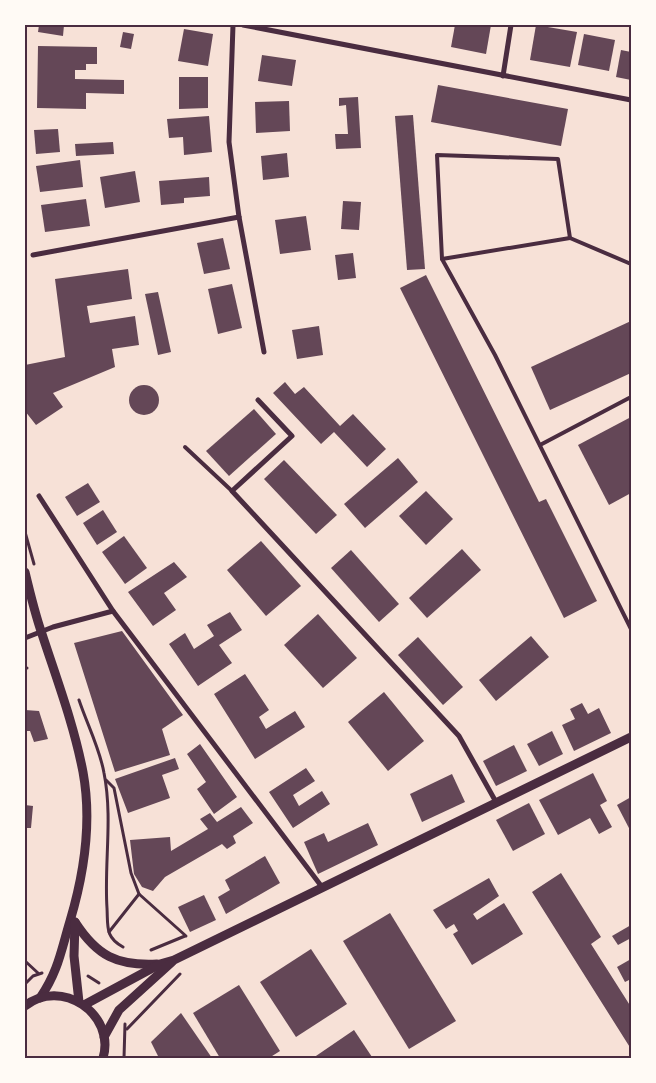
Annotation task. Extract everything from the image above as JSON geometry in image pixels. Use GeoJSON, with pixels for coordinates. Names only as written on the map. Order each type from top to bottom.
{"type":"FeatureCollection","features":[{"type":"Feature","properties":{"kind":"street"},"geometry":{"type":"LineString","coordinates":[[233,25],[229,142],[238,217],[264,352]]}},
{"type":"Feature","properties":{"kind":"street"},"geometry":{"type":"LineString","coordinates":[[243,25],[631,100]]}},
{"type":"Feature","properties":{"kind":"street"},"geometry":{"type":"LineString","coordinates":[[503,76],[511,25]]}},
{"type":"Feature","properties":{"kind":"street"},"geometry":{"type":"LineString","coordinates":[[32,255],[238,217]]}},
{"type":"Feature","properties":{"kind":"street"},"geometry":{"type":"LineString","coordinates":[[258,400],[292,436],[232,491],[459,736],[496,802]]}},
{"type":"Feature","properties":{"kind":"street"},"geometry":{"type":"LineString","coordinates":[[39,496],[113,611],[322,887]]}},
{"type":"Feature","properties":{"kind":"street"},"geometry":{"type":"LineString","coordinates":[[25,572],[41,631],[74,731],[83,774],[86,837],[82,872],[56,973],[40,998]]}},
{"type":"Feature","properties":{"kind":"street"},"geometry":{"type":"LineString","coordinates":[[25,638],[41,631],[113,611]]}},
{"type":"Feature","properties":{"kind":"street"},"geometry":{"type":"LineString","coordinates":[[82,1004],[160,964],[174,960],[631,737]]}},
{"type":"Feature","properties":{"kind":"street"},"geometry":{"type":"LineString","coordinates":[[74,908],[74,956],[82,1004]]}},
{"type":"Feature","properties":{"kind":"street"},"geometry":{"type":"LineString","coordinates":[[75,922],[89,942],[105,956],[138,965],[160,964]]}},
{"type":"Feature","properties":{"kind":"street"},"geometry":{"type":"LineString","coordinates":[[104,1037],[119,1010],[174,960]]}},
{"type":"Feature","properties":{"kind":"street"},"geometry":{"type":"LineString","coordinates":[[25,1006],[40,998],[60,996],[82,1004],[100,1025],[104,1037],[103,1058]]}},
{"type":"Feature","properties":{"kind":"lane"},"geometry":{"type":"LineString","coordinates":[[570,238],[558,159],[437,155],[442,258],[495,355],[631,628]]}},
{"type":"Feature","properties":{"kind":"lane"},"geometry":{"type":"LineString","coordinates":[[442,258],[570,238],[631,264]]}},
{"type":"Feature","properties":{"kind":"lane"},"geometry":{"type":"LineString","coordinates":[[540,445],[631,397]]}},
{"type":"Feature","properties":{"kind":"lane"},"geometry":{"type":"LineString","coordinates":[[185,447],[232,491]]}},
{"type":"Feature","properties":{"kind":"path"},"geometry":{"type":"LineString","coordinates":[[131,950],[112,941],[109,933],[106,885],[108,808],[105,780],[114,788],[132,873],[139,894],[185,936],[154,950],[146,951]]}},
{"type":"Feature","properties":{"kind":"path"},"geometry":{"type":"LineString","coordinates":[[109,933],[139,894]]}},
{"type":"Feature","properties":{"kind":"path"},"geometry":{"type":"LineString","coordinates":[[25,961],[38,973]]}},
{"type":"Feature","properties":{"kind":"path"},"geometry":{"type":"LineString","coordinates":[[25,984],[38,973],[49,972]]}},
{"type":"Feature","properties":{"kind":"path"},"geometry":{"type":"LineString","coordinates":[[124,1058],[126,1029],[181,972]]}},
{"type":"Feature","properties":{"kind":"building"},"geometry":{"type":"Polygon","coordinates":[[[39,25],[64,25],[63,36],[38,32],[39,25]]]}},
{"type":"Feature","properties":{"kind":"building"},"geometry":{"type":"Polygon","coordinates":[[[455,25],[491,25],[486,54],[451,47],[455,25]]]}},
{"type":"Feature","properties":{"kind":"building"},"geometry":{"type":"Polygon","coordinates":[[[536,25],[577,32],[570,67],[530,60],[536,25]]]}},
{"type":"Feature","properties":{"kind":"building"},"geometry":{"type":"Polygon","coordinates":[[[184,29],[213,34],[208,66],[178,61],[184,29]]]}},
{"type":"Feature","properties":{"kind":"building"},"geometry":{"type":"Polygon","coordinates":[[[123,32],[134,34],[131,49],[120,47],[123,32]]]}},
{"type":"Feature","properties":{"kind":"building"},"geometry":{"type":"Polygon","coordinates":[[[584,34],[615,40],[609,71],[578,65],[584,34]]]}},
{"type":"Feature","properties":{"kind":"building"},"geometry":{"type":"Polygon","coordinates":[[[38,46],[97,47],[97,64],[86,64],[86,70],[75,70],[75,79],[124,80],[124,94],[86,93],[86,109],[37,108],[38,46]]]}},
{"type":"Feature","properties":{"kind":"building"},"geometry":{"type":"Polygon","coordinates":[[[621,50],[631,52],[631,80],[616,77],[621,50]]]}},
{"type":"Feature","properties":{"kind":"building"},"geometry":{"type":"Polygon","coordinates":[[[262,55],[296,60],[292,86],[258,81],[262,55]]]}},
{"type":"Feature","properties":{"kind":"building"},"geometry":{"type":"Polygon","coordinates":[[[179,77],[208,77],[208,108],[179,109],[179,77]]]}},
{"type":"Feature","properties":{"kind":"building"},"geometry":{"type":"Polygon","coordinates":[[[438,85],[568,109],[561,146],[431,122],[438,85]]]}},
{"type":"Feature","properties":{"kind":"building"},"geometry":{"type":"Polygon","coordinates":[[[358,97],[361,148],[336,149],[335,134],[348,134],[346,105],[339,106],[339,98],[358,97]]]}},
{"type":"Feature","properties":{"kind":"building"},"geometry":{"type":"Polygon","coordinates":[[[289,101],[290,131],[256,133],[255,102],[289,101]]]}},
{"type":"Feature","properties":{"kind":"building"},"geometry":{"type":"Polygon","coordinates":[[[413,115],[425,269],[407,270],[395,116],[413,115]]]}},
{"type":"Feature","properties":{"kind":"building"},"geometry":{"type":"Polygon","coordinates":[[[209,116],[212,152],[184,155],[183,137],[169,138],[167,119],[209,116]]]}},
{"type":"Feature","properties":{"kind":"building"},"geometry":{"type":"Polygon","coordinates":[[[58,129],[60,152],[36,154],[34,130],[58,129]]]}},
{"type":"Feature","properties":{"kind":"building"},"geometry":{"type":"Polygon","coordinates":[[[113,142],[114,154],[76,156],[75,144],[113,142]]]}},
{"type":"Feature","properties":{"kind":"building"},"geometry":{"type":"Polygon","coordinates":[[[287,153],[289,177],[263,180],[261,156],[287,153]]]}},
{"type":"Feature","properties":{"kind":"building"},"geometry":{"type":"Polygon","coordinates":[[[80,160],[83,187],[40,192],[36,166],[80,160]]]}},
{"type":"Feature","properties":{"kind":"building"},"geometry":{"type":"Polygon","coordinates":[[[135,171],[140,202],[105,208],[100,177],[135,171]]]}},
{"type":"Feature","properties":{"kind":"building"},"geometry":{"type":"Polygon","coordinates":[[[209,177],[210,196],[184,198],[184,203],[161,205],[159,181],[209,177]]]}},
{"type":"Feature","properties":{"kind":"building"},"geometry":{"type":"Polygon","coordinates":[[[86,199],[90,226],[45,232],[41,205],[86,199]]]}},
{"type":"Feature","properties":{"kind":"building"},"geometry":{"type":"Polygon","coordinates":[[[343,201],[361,202],[359,230],[341,229],[343,201]]]}},
{"type":"Feature","properties":{"kind":"building"},"geometry":{"type":"Polygon","coordinates":[[[306,216],[311,250],[280,254],[275,220],[306,216]]]}},
{"type":"Feature","properties":{"kind":"building"},"geometry":{"type":"Polygon","coordinates":[[[223,238],[230,269],[204,274],[197,243],[223,238]]]}},
{"type":"Feature","properties":{"kind":"building"},"geometry":{"type":"Polygon","coordinates":[[[353,253],[356,278],[338,280],[335,255],[353,253]]]}},
{"type":"Feature","properties":{"kind":"building"},"geometry":{"type":"Polygon","coordinates":[[[128,269],[132,299],[87,306],[90,323],[135,316],[139,345],[112,349],[115,367],[53,393],[63,407],[36,425],[25,411],[25,365],[65,357],[55,279],[128,269]]]}},
{"type":"Feature","properties":{"kind":"building"},"geometry":{"type":"Polygon","coordinates":[[[426,275],[539,502],[546,499],[597,601],[564,618],[400,288],[426,275]]]}},
{"type":"Feature","properties":{"kind":"building"},"geometry":{"type":"Polygon","coordinates":[[[232,284],[242,328],[218,334],[208,289],[232,284]]]}},
{"type":"Feature","properties":{"kind":"building"},"geometry":{"type":"Polygon","coordinates":[[[158,292],[171,352],[158,355],[145,294],[158,292]]]}},
{"type":"Feature","properties":{"kind":"building"},"geometry":{"type":"Polygon","coordinates":[[[631,321],[631,373],[550,410],[531,367],[631,321]]]}},
{"type":"Feature","properties":{"kind":"building"},"geometry":{"type":"Polygon","coordinates":[[[319,326],[323,355],[297,359],[292,330],[319,326]]]}},
{"type":"Feature","properties":{"kind":"building"},"geometry":{"type":"Polygon","coordinates":[[[285,382],[295,394],[304,387],[340,426],[353,414],[386,449],[367,467],[334,432],[321,444],[273,393],[285,382]]]}},
{"type":"Feature","properties":{"kind":"building"},"geometry":{"type":"Polygon","coordinates":[[[144,385],[155,389],[159,400],[155,411],[144,415],[133,411],[129,400],[133,389],[144,385]]]}},
{"type":"Feature","properties":{"kind":"building"},"geometry":{"type":"Polygon","coordinates":[[[254,409],[276,434],[229,476],[206,451],[254,409]]]}},
{"type":"Feature","properties":{"kind":"building"},"geometry":{"type":"Polygon","coordinates":[[[631,417],[631,493],[609,505],[578,445],[631,417]]]}},
{"type":"Feature","properties":{"kind":"building"},"geometry":{"type":"Polygon","coordinates":[[[398,458],[418,482],[365,528],[344,504],[398,458]]]}},
{"type":"Feature","properties":{"kind":"building"},"geometry":{"type":"Polygon","coordinates":[[[284,460],[337,515],[316,534],[264,479],[284,460]]]}},
{"type":"Feature","properties":{"kind":"building"},"geometry":{"type":"Polygon","coordinates":[[[88,483],[100,502],[77,516],[65,497],[88,483]]]}},
{"type":"Feature","properties":{"kind":"building"},"geometry":{"type":"Polygon","coordinates":[[[426,491],[453,519],[426,545],[399,516],[426,491]]]}},
{"type":"Feature","properties":{"kind":"building"},"geometry":{"type":"Polygon","coordinates":[[[103,510],[117,532],[97,545],[83,523],[103,510]]]}},
{"type":"Feature","properties":{"kind":"building"},"geometry":{"type":"Polygon","coordinates":[[[124,536],[147,568],[125,584],[102,552],[124,536]]]}},
{"type":"Feature","properties":{"kind":"building"},"geometry":{"type":"Polygon","coordinates":[[[261,541],[301,586],[266,616],[227,570],[261,541]]]}},
{"type":"Feature","properties":{"kind":"building"},"geometry":{"type":"Polygon","coordinates":[[[462,549],[481,570],[427,618],[409,598],[462,549]]]}},
{"type":"Feature","properties":{"kind":"building"},"geometry":{"type":"Polygon","coordinates":[[[351,550],[399,604],[379,622],[331,568],[351,550]]]}},
{"type":"Feature","properties":{"kind":"building"},"geometry":{"type":"Polygon","coordinates":[[[174,562],[187,577],[164,593],[176,610],[153,626],[128,592],[174,562]]]}},
{"type":"Feature","properties":{"kind":"building"},"geometry":{"type":"Polygon","coordinates":[[[230,612],[242,630],[219,645],[232,663],[198,686],[169,644],[185,633],[194,649],[214,636],[207,625],[230,612]]]}},
{"type":"Feature","properties":{"kind":"building"},"geometry":{"type":"Polygon","coordinates":[[[318,614],[357,658],[323,688],[284,645],[318,614]]]}},
{"type":"Feature","properties":{"kind":"building"},"geometry":{"type":"Polygon","coordinates":[[[122,631],[183,715],[162,729],[170,755],[115,772],[74,643],[122,631]]]}},
{"type":"Feature","properties":{"kind":"building"},"geometry":{"type":"Polygon","coordinates":[[[531,636],[549,657],[496,701],[479,680],[531,636]]]}},
{"type":"Feature","properties":{"kind":"building"},"geometry":{"type":"Polygon","coordinates":[[[418,637],[463,687],[443,705],[398,655],[418,637]]]}},
{"type":"Feature","properties":{"kind":"building"},"geometry":{"type":"Polygon","coordinates":[[[245,674],[269,710],[259,717],[266,729],[295,711],[305,727],[255,759],[214,694],[245,674]]]}},
{"type":"Feature","properties":{"kind":"building"},"geometry":{"type":"Polygon","coordinates":[[[384,692],[424,741],[388,771],[348,722],[384,692]]]}},
{"type":"Feature","properties":{"kind":"building"},"geometry":{"type":"Polygon","coordinates":[[[582,703],[588,714],[599,708],[611,733],[574,751],[562,725],[575,719],[570,709],[582,703]]]}},
{"type":"Feature","properties":{"kind":"building"},"geometry":{"type":"Polygon","coordinates":[[[25,710],[39,711],[48,739],[34,742],[30,731],[25,731],[25,710]]]}},
{"type":"Feature","properties":{"kind":"building"},"geometry":{"type":"Polygon","coordinates":[[[552,731],[563,754],[539,766],[527,744],[552,731]]]}},
{"type":"Feature","properties":{"kind":"building"},"geometry":{"type":"Polygon","coordinates":[[[200,744],[237,797],[214,814],[197,789],[206,782],[187,754],[200,744]]]}},
{"type":"Feature","properties":{"kind":"building"},"geometry":{"type":"Polygon","coordinates":[[[514,745],[527,771],[496,786],[483,761],[514,745]]]}},
{"type":"Feature","properties":{"kind":"building"},"geometry":{"type":"Polygon","coordinates":[[[175,758],[179,769],[162,775],[170,798],[128,813],[115,779],[175,758]]]}},
{"type":"Feature","properties":{"kind":"building"},"geometry":{"type":"Polygon","coordinates":[[[306,768],[315,781],[293,795],[299,806],[322,791],[330,804],[293,828],[269,792],[306,768]]]}},
{"type":"Feature","properties":{"kind":"building"},"geometry":{"type":"Polygon","coordinates":[[[593,773],[607,801],[600,805],[612,827],[599,834],[590,818],[558,835],[539,800],[593,773]]]}},
{"type":"Feature","properties":{"kind":"building"},"geometry":{"type":"Polygon","coordinates":[[[452,774],[465,802],[422,822],[410,794],[452,774]]]}},
{"type":"Feature","properties":{"kind":"building"},"geometry":{"type":"Polygon","coordinates":[[[631,797],[631,832],[617,805],[631,797]]]}},
{"type":"Feature","properties":{"kind":"building"},"geometry":{"type":"Polygon","coordinates":[[[529,803],[545,834],[513,851],[496,820],[529,803]]]}},
{"type":"Feature","properties":{"kind":"building"},"geometry":{"type":"Polygon","coordinates":[[[25,805],[33,806],[31,828],[25,828],[25,805]]]}},
{"type":"Feature","properties":{"kind":"building"},"geometry":{"type":"Polygon","coordinates":[[[241,807],[253,823],[233,836],[236,843],[227,849],[222,844],[165,877],[153,891],[142,887],[134,874],[130,840],[170,837],[171,851],[208,829],[200,819],[210,813],[217,822],[241,807]]]}},
{"type":"Feature","properties":{"kind":"building"},"geometry":{"type":"Polygon","coordinates":[[[368,823],[378,845],[318,874],[304,842],[324,833],[328,842],[368,823]]]}},
{"type":"Feature","properties":{"kind":"building"},"geometry":{"type":"Polygon","coordinates":[[[265,856],[280,883],[226,914],[218,897],[230,890],[225,880],[265,856]]]}},
{"type":"Feature","properties":{"kind":"building"},"geometry":{"type":"Polygon","coordinates":[[[561,873],[601,937],[591,944],[631,1007],[631,1049],[532,892],[561,873]]]}},
{"type":"Feature","properties":{"kind":"building"},"geometry":{"type":"Polygon","coordinates":[[[489,878],[499,896],[473,914],[477,920],[504,903],[523,934],[472,965],[453,934],[458,931],[454,924],[446,929],[433,910],[489,878]]]}},
{"type":"Feature","properties":{"kind":"building"},"geometry":{"type":"Polygon","coordinates":[[[204,895],[216,920],[190,932],[178,907],[204,895]]]}},
{"type":"Feature","properties":{"kind":"building"},"geometry":{"type":"Polygon","coordinates":[[[390,913],[456,1021],[409,1049],[343,941],[390,913]]]}},
{"type":"Feature","properties":{"kind":"building"},"geometry":{"type":"Polygon","coordinates":[[[631,925],[631,938],[618,945],[612,936],[631,925]]]}},
{"type":"Feature","properties":{"kind":"building"},"geometry":{"type":"Polygon","coordinates":[[[311,949],[347,1004],[296,1037],[260,982],[311,949]]]}},
{"type":"Feature","properties":{"kind":"building"},"geometry":{"type":"Polygon","coordinates":[[[631,959],[631,979],[625,982],[617,967],[631,959]]]}},
{"type":"Feature","properties":{"kind":"building"},"geometry":{"type":"Polygon","coordinates":[[[239,985],[280,1051],[269,1058],[220,1058],[193,1013],[239,985]]]}},
{"type":"Feature","properties":{"kind":"building"},"geometry":{"type":"Polygon","coordinates":[[[181,1013],[212,1058],[159,1058],[151,1042],[181,1013]]]}},
{"type":"Feature","properties":{"kind":"building"},"geometry":{"type":"Polygon","coordinates":[[[354,1030],[372,1057],[313,1058],[354,1030]]]}}]}
